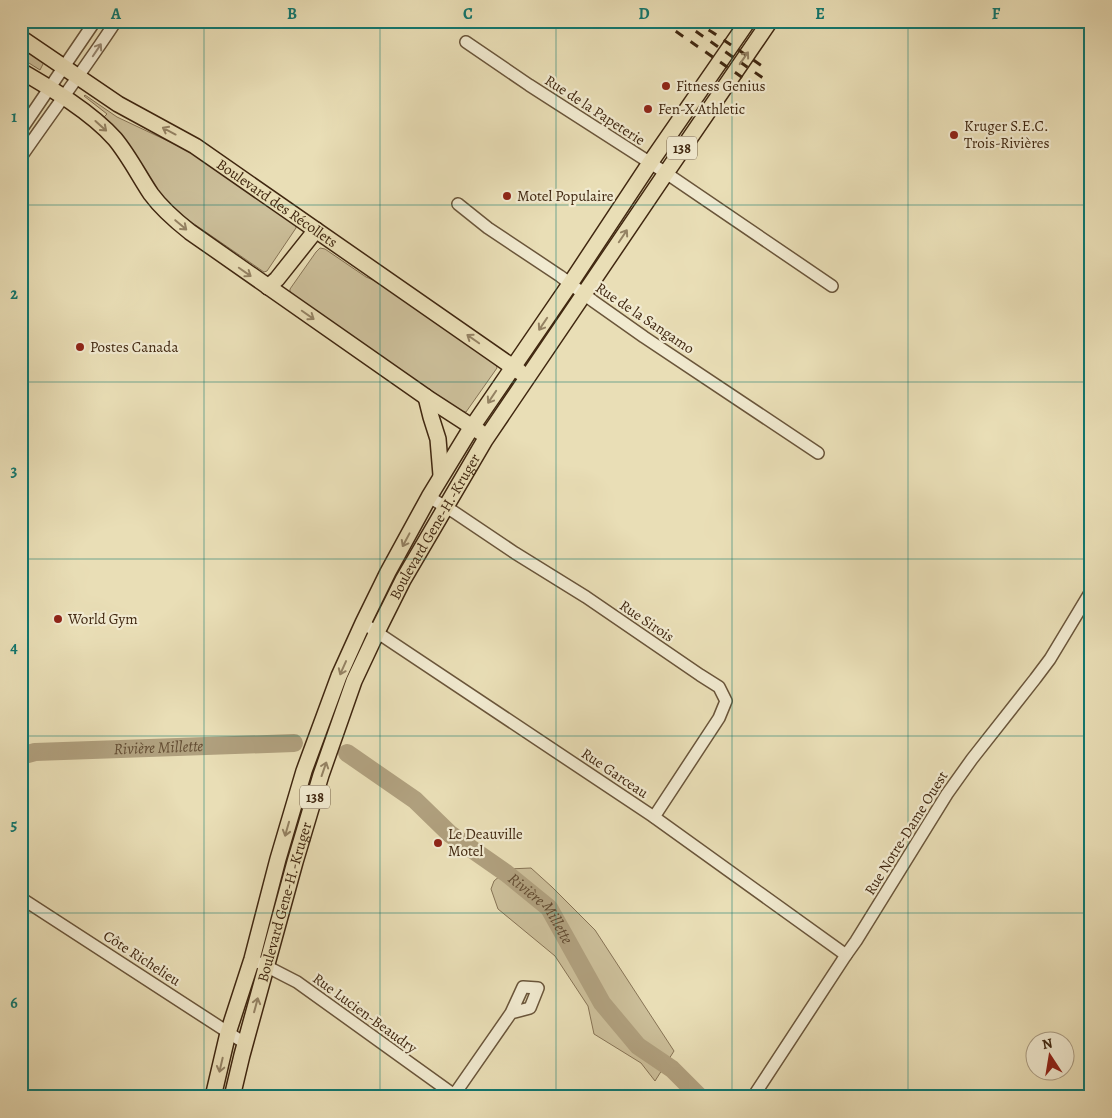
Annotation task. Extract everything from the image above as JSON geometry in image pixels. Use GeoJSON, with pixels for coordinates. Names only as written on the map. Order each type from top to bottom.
{"type":"FeatureCollection","features":[{"type":"Feature","properties":{"kind":"main road","name":"Boulevard Gene-H.-Kruger"},"geometry":{"type":"LineString","coordinates":[[213,1097],[228,1033],[252,959],[304,770],[339,676],[388,572],[441,475],[472,427],[748,21]]}},
{"type":"Feature","properties":{"kind":"main road","name":"Boulevard Gene-H.-Kruger"},"geometry":{"type":"LineString","coordinates":[[232,1097],[295,862],[321,775],[354,681],[403,580],[445,506],[488,437],[770,21]]}},
{"type":"Feature","properties":{"kind":"main road","name":"Boulevard des Récollets"},"geometry":{"type":"LineString","coordinates":[[21,38],[128,111],[195,146],[527,378]]}},
{"type":"Feature","properties":{"kind":"main road"},"geometry":{"type":"LineString","coordinates":[[21,71],[92,118],[111,135],[126,154],[155,199],[175,220],[203,242],[426,397],[488,437]]}},
{"type":"Feature","properties":{"kind":"main road"},"geometry":{"type":"LineString","coordinates":[[268,287],[277,279],[316,230]]}},
{"type":"Feature","properties":{"kind":"main road"},"geometry":{"type":"LineString","coordinates":[[426,397],[438,439],[441,475]]}},
{"type":"Feature","properties":{"kind":"street"},"geometry":{"type":"LineString","coordinates":[[21,130],[94,21]]}},
{"type":"Feature","properties":{"kind":"street"},"geometry":{"type":"LineString","coordinates":[[21,158],[116,21]]}},
{"type":"Feature","properties":{"kind":"street","name":"Rue de la Papeterie"},"geometry":{"type":"LineString","coordinates":[[466,42],[529,85],[666,172],[832,286]]}},
{"type":"Feature","properties":{"kind":"street","name":"Rue de la Sangamo"},"geometry":{"type":"LineString","coordinates":[[458,204],[488,228],[644,337],[818,453]]}},
{"type":"Feature","properties":{"kind":"street","name":"Rue Sirois"},"geometry":{"type":"LineString","coordinates":[[429,497],[586,598],[719,687],[726,701],[720,718],[654,817]]}},
{"type":"Feature","properties":{"kind":"street","name":"Rue Notre-Dame Ouest"},"geometry":{"type":"LineString","coordinates":[[753,1097],[856,941],[947,794],[1050,658],[1091,591]]}},
{"type":"Feature","properties":{"kind":"street","name":"Rue Garceau"},"geometry":{"type":"LineString","coordinates":[[363,623],[654,817],[846,955]]}},
{"type":"Feature","properties":{"kind":"street","name":"Côte Richelieu"},"geometry":{"type":"LineString","coordinates":[[21,898],[246,1044]]}},
{"type":"Feature","properties":{"kind":"street","name":"Rue Lucien-Beaudry"},"geometry":{"type":"LineString","coordinates":[[252,959],[297,982],[455,1096]]}},
{"type":"Feature","properties":{"kind":"street"},"geometry":{"type":"LineString","coordinates":[[455,1096],[510,1013]]}},
{"type":"Feature","properties":{"kind":"shaded area"},"geometry":{"type":"Polygon","coordinates":[[[21,46],[44,62],[40,70],[21,58],[21,46]]]}},
{"type":"Feature","properties":{"kind":"shaded area"},"geometry":{"type":"Polygon","coordinates":[[[85,95],[117,117],[187,150],[296,224],[296,228],[267,271],[264,272],[184,217],[164,198],[81,100],[104,117],[107,114],[85,95]]]}},
{"type":"Feature","properties":{"kind":"shaded area"},"geometry":{"type":"Polygon","coordinates":[[[320,248],[325,249],[366,277],[385,285],[496,364],[497,368],[466,412],[461,413],[290,294],[290,289],[320,248]]]}},
{"type":"Feature","properties":{"kind":"shaded area"},"geometry":{"type":"Polygon","coordinates":[[[531,868],[595,930],[674,1051],[655,1081],[641,1063],[594,1034],[588,1006],[555,956],[498,909],[491,889],[494,881],[508,869],[531,868]]]}},
{"type":"Feature","properties":{"kind":"waterway","name":"Rivière Millette"},"geometry":{"type":"LineString","coordinates":[[21,756],[35,752],[294,743]]}},
{"type":"Feature","properties":{"kind":"waterway","name":"Rivière Millette"},"geometry":{"type":"LineString","coordinates":[[347,753],[415,800],[450,834],[506,873],[549,908],[602,1003],[638,1046],[672,1069],[700,1097]]}},
{"type":"Feature","properties":{"kind":"railway"},"geometry":{"type":"LineString","coordinates":[[661,21],[756,87]]}},
{"type":"Feature","properties":{"kind":"railway"},"geometry":{"type":"LineString","coordinates":[[681,21],[763,78]]}},
{"type":"Feature","properties":{"kind":"railway"},"geometry":{"type":"LineString","coordinates":[[693,21],[768,70]]}},
{"type":"Feature","properties":{"kind":"place","name":"Fitness Genius"},"geometry":{"type":"Point","coordinates":[666,86]}},
{"type":"Feature","properties":{"kind":"place","name":"Fen-X Athletic"},"geometry":{"type":"Point","coordinates":[648,109]}},
{"type":"Feature","properties":{"kind":"place","name":"Kruger S.E.C. Trois-Rivières"},"geometry":{"type":"Point","coordinates":[954,135]}},
{"type":"Feature","properties":{"kind":"place","name":"Motel Populaire"},"geometry":{"type":"Point","coordinates":[507,196]}},
{"type":"Feature","properties":{"kind":"place","name":"Postes Canada"},"geometry":{"type":"Point","coordinates":[80,347]}},
{"type":"Feature","properties":{"kind":"place","name":"World Gym"},"geometry":{"type":"Point","coordinates":[58,619]}},
{"type":"Feature","properties":{"kind":"place","name":"Le Deauville Motel"},"geometry":{"type":"Point","coordinates":[438,843]}}]}
